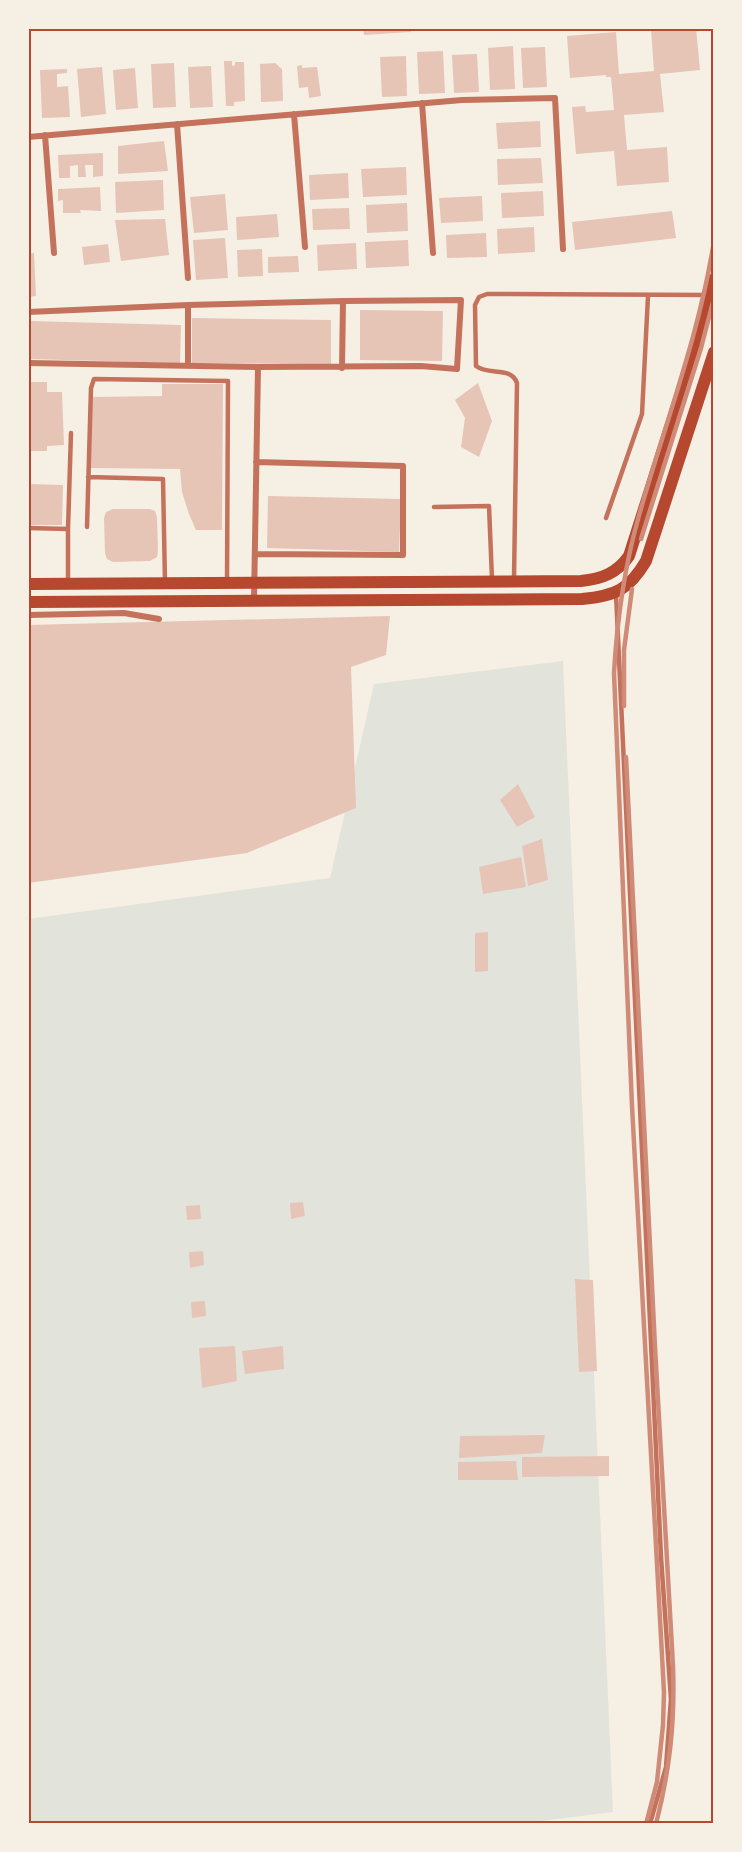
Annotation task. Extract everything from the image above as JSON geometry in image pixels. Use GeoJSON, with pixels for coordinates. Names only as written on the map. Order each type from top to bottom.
{"type":"FeatureCollection","features":[{"type":"Feature","properties":{"kind":"main road"},"geometry":{"type":"LineString","coordinates":[[28,584],[581,581],[609,575],[618,569],[629,556],[712,296],[714,279]]}},
{"type":"Feature","properties":{"kind":"main road"},"geometry":{"type":"LineString","coordinates":[[28,602],[582,599],[601,597],[616,592],[628,586],[646,561],[714,352]]}},
{"type":"Feature","properties":{"kind":"street"},"geometry":{"type":"LineString","coordinates":[[28,137],[462,100],[555,98],[563,249]]}},
{"type":"Feature","properties":{"kind":"street"},"geometry":{"type":"LineString","coordinates":[[422,103],[433,253]]}},
{"type":"Feature","properties":{"kind":"street"},"geometry":{"type":"LineString","coordinates":[[294,114],[305,247]]}},
{"type":"Feature","properties":{"kind":"street"},"geometry":{"type":"LineString","coordinates":[[177,124],[188,278]]}},
{"type":"Feature","properties":{"kind":"street"},"geometry":{"type":"LineString","coordinates":[[45,135],[54,253]]}},
{"type":"Feature","properties":{"kind":"street"},"geometry":{"type":"LineString","coordinates":[[28,312],[188,305],[461,300],[457,369],[421,366],[342,368],[28,363]]}},
{"type":"Feature","properties":{"kind":"street"},"geometry":{"type":"LineString","coordinates":[[342,368],[343,301]]}},
{"type":"Feature","properties":{"kind":"street"},"geometry":{"type":"LineString","coordinates":[[188,305],[188,366]]}},
{"type":"Feature","properties":{"kind":"street"},"geometry":{"type":"LineString","coordinates":[[254,601],[258,367]]}},
{"type":"Feature","properties":{"kind":"street"},"geometry":{"type":"LineString","coordinates":[[255,554],[403,555],[404,466],[256,462]]}},
{"type":"Feature","properties":{"kind":"street"},"geometry":{"type":"LineString","coordinates":[[28,615],[124,614],[159,619]]}},
{"type":"Feature","properties":{"kind":"lane"},"geometry":{"type":"LineString","coordinates":[[514,581],[518,383],[510,373],[483,371],[476,366],[475,305],[479,297],[487,294],[712,296]]}},
{"type":"Feature","properties":{"kind":"lane"},"geometry":{"type":"LineString","coordinates":[[606,518],[642,414],[648,296]]}},
{"type":"Feature","properties":{"kind":"lane"},"geometry":{"type":"LineString","coordinates":[[87,527],[91,388],[94,379],[228,381],[227,583]]}},
{"type":"Feature","properties":{"kind":"lane"},"geometry":{"type":"LineString","coordinates":[[68,584],[71,432]]}},
{"type":"Feature","properties":{"kind":"lane"},"geometry":{"type":"LineString","coordinates":[[88,477],[163,478],[165,583]]}},
{"type":"Feature","properties":{"kind":"lane"},"geometry":{"type":"LineString","coordinates":[[434,507],[489,506],[492,582]]}},
{"type":"Feature","properties":{"kind":"lane"},"geometry":{"type":"LineString","coordinates":[[28,528],[68,529]]}},
{"type":"Feature","properties":{"kind":"lane"},"geometry":{"type":"LineString","coordinates":[[616,592],[660,1522],[671,1699],[666,1767],[650,1824]]}},
{"type":"Feature","properties":{"kind":"shaded area"},"geometry":{"type":"Polygon","coordinates":[[[563,661],[613,1812],[518,1824],[29,1823],[28,919],[330,878],[374,684],[563,661]]]}},
{"type":"Feature","properties":{"kind":"building"},"geometry":{"type":"Polygon","coordinates":[[[363,28],[410,28],[411,32],[364,35],[363,28]]]}},
{"type":"Feature","properties":{"kind":"building"},"geometry":{"type":"Polygon","coordinates":[[[696,28],[700,70],[660,74],[664,112],[624,115],[627,150],[667,147],[669,182],[617,186],[614,151],[576,154],[572,107],[585,106],[586,112],[614,110],[611,77],[606,77],[606,75],[570,78],[567,36],[616,32],[619,74],[654,71],[651,29],[696,28]]]}},
{"type":"Feature","properties":{"kind":"building"},"geometry":{"type":"Polygon","coordinates":[[[513,46],[515,89],[490,90],[488,48],[513,46]]]}},
{"type":"Feature","properties":{"kind":"building"},"geometry":{"type":"Polygon","coordinates":[[[545,47],[547,87],[523,88],[521,48],[545,47]]]}},
{"type":"Feature","properties":{"kind":"building"},"geometry":{"type":"Polygon","coordinates":[[[443,51],[445,93],[419,94],[417,52],[443,51]]]}},
{"type":"Feature","properties":{"kind":"building"},"geometry":{"type":"Polygon","coordinates":[[[477,54],[479,92],[454,93],[452,55],[477,54]]]}},
{"type":"Feature","properties":{"kind":"building"},"geometry":{"type":"Polygon","coordinates":[[[406,56],[407,96],[382,97],[380,57],[406,56]]]}},
{"type":"Feature","properties":{"kind":"building"},"geometry":{"type":"Polygon","coordinates":[[[224,61],[232,61],[232,66],[235,62],[244,62],[245,101],[234,102],[234,106],[226,106],[224,61]]]}},
{"type":"Feature","properties":{"kind":"building"},"geometry":{"type":"Polygon","coordinates":[[[174,63],[176,107],[153,108],[151,64],[174,63]]]}},
{"type":"Feature","properties":{"kind":"building"},"geometry":{"type":"Polygon","coordinates":[[[275,63],[282,69],[283,101],[261,102],[260,64],[275,63]]]}},
{"type":"Feature","properties":{"kind":"building"},"geometry":{"type":"Polygon","coordinates":[[[302,65],[302,68],[317,67],[321,96],[309,98],[308,87],[299,88],[297,66],[302,65]]]}},
{"type":"Feature","properties":{"kind":"building"},"geometry":{"type":"Polygon","coordinates":[[[211,66],[213,107],[190,108],[188,67],[211,66]]]}},
{"type":"Feature","properties":{"kind":"building"},"geometry":{"type":"Polygon","coordinates":[[[102,67],[106,114],[81,117],[77,69],[102,67]]]}},
{"type":"Feature","properties":{"kind":"building"},"geometry":{"type":"Polygon","coordinates":[[[135,68],[138,108],[116,110],[113,70],[135,68]]]}},
{"type":"Feature","properties":{"kind":"building"},"geometry":{"type":"Polygon","coordinates":[[[67,69],[67,73],[57,74],[57,87],[68,86],[70,117],[42,118],[40,70],[67,69]]]}},
{"type":"Feature","properties":{"kind":"building"},"geometry":{"type":"Polygon","coordinates":[[[540,121],[541,147],[498,149],[496,123],[540,121]]]}},
{"type":"Feature","properties":{"kind":"building"},"geometry":{"type":"Polygon","coordinates":[[[164,141],[168,171],[118,174],[118,146],[164,141]]]}},
{"type":"Feature","properties":{"kind":"building"},"geometry":{"type":"Polygon","coordinates":[[[103,153],[103,176],[93,177],[93,165],[85,165],[86,177],[78,177],[78,165],[70,166],[70,178],[59,178],[58,155],[103,153]]]}},
{"type":"Feature","properties":{"kind":"building"},"geometry":{"type":"Polygon","coordinates":[[[541,158],[543,183],[498,185],[497,159],[541,158]]]}},
{"type":"Feature","properties":{"kind":"building"},"geometry":{"type":"Polygon","coordinates":[[[406,167],[407,195],[363,197],[361,169],[406,167]]]}},
{"type":"Feature","properties":{"kind":"building"},"geometry":{"type":"Polygon","coordinates":[[[348,173],[349,198],[310,200],[309,175],[348,173]]]}},
{"type":"Feature","properties":{"kind":"building"},"geometry":{"type":"Polygon","coordinates":[[[163,180],[164,210],[116,213],[115,182],[163,180]]]}},
{"type":"Feature","properties":{"kind":"building"},"geometry":{"type":"Polygon","coordinates":[[[100,187],[101,211],[80,210],[81,213],[63,213],[63,200],[58,201],[58,189],[100,187]]]}},
{"type":"Feature","properties":{"kind":"building"},"geometry":{"type":"Polygon","coordinates":[[[543,191],[544,216],[502,218],[501,193],[543,191]]]}},
{"type":"Feature","properties":{"kind":"building"},"geometry":{"type":"Polygon","coordinates":[[[225,194],[228,230],[194,233],[190,197],[225,194]]]}},
{"type":"Feature","properties":{"kind":"building"},"geometry":{"type":"Polygon","coordinates":[[[482,196],[483,221],[441,223],[439,198],[482,196]]]}},
{"type":"Feature","properties":{"kind":"building"},"geometry":{"type":"Polygon","coordinates":[[[407,203],[408,231],[367,233],[366,205],[407,203]]]}},
{"type":"Feature","properties":{"kind":"building"},"geometry":{"type":"Polygon","coordinates":[[[349,208],[350,229],[313,230],[312,209],[349,208]]]}},
{"type":"Feature","properties":{"kind":"building"},"geometry":{"type":"Polygon","coordinates":[[[672,211],[676,238],[575,250],[572,222],[672,211]]]}},
{"type":"Feature","properties":{"kind":"building"},"geometry":{"type":"Polygon","coordinates":[[[277,214],[279,237],[237,240],[236,217],[277,214]]]}},
{"type":"Feature","properties":{"kind":"building"},"geometry":{"type":"Polygon","coordinates":[[[165,219],[169,255],[121,261],[115,220],[165,219]]]}},
{"type":"Feature","properties":{"kind":"building"},"geometry":{"type":"Polygon","coordinates":[[[534,227],[535,252],[498,254],[497,229],[534,227]]]}},
{"type":"Feature","properties":{"kind":"building"},"geometry":{"type":"Polygon","coordinates":[[[486,233],[487,257],[447,258],[446,235],[486,233]]]}},
{"type":"Feature","properties":{"kind":"building"},"geometry":{"type":"Polygon","coordinates":[[[225,238],[228,278],[196,280],[193,240],[225,238]]]}},
{"type":"Feature","properties":{"kind":"building"},"geometry":{"type":"Polygon","coordinates":[[[408,240],[409,266],[366,268],[365,242],[408,240]]]}},
{"type":"Feature","properties":{"kind":"building"},"geometry":{"type":"Polygon","coordinates":[[[356,243],[357,269],[318,271],[317,245],[356,243]]]}},
{"type":"Feature","properties":{"kind":"building"},"geometry":{"type":"Polygon","coordinates":[[[108,244],[110,262],[84,265],[82,247],[108,244]]]}},
{"type":"Feature","properties":{"kind":"building"},"geometry":{"type":"Polygon","coordinates":[[[262,249],[263,276],[238,277],[237,250],[262,249]]]}},
{"type":"Feature","properties":{"kind":"building"},"geometry":{"type":"Polygon","coordinates":[[[34,253],[36,296],[28,297],[28,254],[34,253]]]}},
{"type":"Feature","properties":{"kind":"building"},"geometry":{"type":"Polygon","coordinates":[[[298,256],[299,272],[268,273],[268,257],[298,256]]]}},
{"type":"Feature","properties":{"kind":"building"},"geometry":{"type":"Polygon","coordinates":[[[360,310],[443,311],[442,361],[360,360],[360,310]]]}},
{"type":"Feature","properties":{"kind":"building"},"geometry":{"type":"Polygon","coordinates":[[[192,318],[331,320],[331,364],[192,363],[192,318]]]}},
{"type":"Feature","properties":{"kind":"building"},"geometry":{"type":"Polygon","coordinates":[[[28,321],[181,325],[180,363],[28,359],[28,321]]]}},
{"type":"Feature","properties":{"kind":"building"},"geometry":{"type":"Polygon","coordinates":[[[28,382],[47,382],[47,392],[62,392],[64,445],[47,446],[47,451],[28,451],[28,382]]]}},
{"type":"Feature","properties":{"kind":"building"},"geometry":{"type":"Polygon","coordinates":[[[478,383],[492,421],[479,457],[461,447],[465,418],[455,400],[478,383]]]}},
{"type":"Feature","properties":{"kind":"building"},"geometry":{"type":"Polygon","coordinates":[[[162,384],[223,384],[222,530],[196,530],[182,492],[180,469],[90,468],[92,397],[162,396],[162,384]]]}},
{"type":"Feature","properties":{"kind":"building"},"geometry":{"type":"Polygon","coordinates":[[[28,484],[63,485],[62,525],[28,525],[28,484]]]}},
{"type":"Feature","properties":{"kind":"building"},"geometry":{"type":"Polygon","coordinates":[[[268,496],[401,499],[399,552],[267,548],[268,496]]]}},
{"type":"Feature","properties":{"kind":"building"},"geometry":{"type":"Polygon","coordinates":[[[113,509],[155,511],[157,557],[150,561],[113,562],[107,559],[104,518],[106,512],[113,509]]]}},
{"type":"Feature","properties":{"kind":"building"},"geometry":{"type":"Polygon","coordinates":[[[390,616],[386,655],[351,667],[356,808],[247,853],[28,883],[28,625],[390,616]]]}},
{"type":"Feature","properties":{"kind":"building"},"geometry":{"type":"Polygon","coordinates":[[[518,784],[535,817],[517,827],[500,800],[518,784]]]}},
{"type":"Feature","properties":{"kind":"building"},"geometry":{"type":"Polygon","coordinates":[[[542,839],[548,880],[528,886],[522,846],[542,839]]]}},
{"type":"Feature","properties":{"kind":"building"},"geometry":{"type":"Polygon","coordinates":[[[521,857],[526,887],[483,894],[479,867],[521,857]]]}},
{"type":"Feature","properties":{"kind":"building"},"geometry":{"type":"Polygon","coordinates":[[[488,932],[488,971],[475,972],[475,933],[488,932]]]}},
{"type":"Feature","properties":{"kind":"building"},"geometry":{"type":"Polygon","coordinates":[[[303,1202],[305,1216],[291,1219],[290,1203],[303,1202]]]}},
{"type":"Feature","properties":{"kind":"building"},"geometry":{"type":"Polygon","coordinates":[[[200,1205],[201,1219],[187,1220],[186,1206],[200,1205]]]}},
{"type":"Feature","properties":{"kind":"building"},"geometry":{"type":"Polygon","coordinates":[[[203,1251],[204,1265],[190,1268],[189,1252],[203,1251]]]}},
{"type":"Feature","properties":{"kind":"building"},"geometry":{"type":"Polygon","coordinates":[[[575,1279],[593,1280],[597,1371],[579,1372],[575,1279]]]}},
{"type":"Feature","properties":{"kind":"building"},"geometry":{"type":"Polygon","coordinates":[[[205,1301],[206,1316],[192,1318],[191,1302],[205,1301]]]}},
{"type":"Feature","properties":{"kind":"building"},"geometry":{"type":"Polygon","coordinates":[[[235,1346],[237,1381],[202,1388],[199,1348],[235,1346]]]}},
{"type":"Feature","properties":{"kind":"building"},"geometry":{"type":"Polygon","coordinates":[[[283,1346],[284,1369],[245,1374],[242,1351],[283,1346]]]}},
{"type":"Feature","properties":{"kind":"building"},"geometry":{"type":"Polygon","coordinates":[[[545,1435],[542,1453],[459,1458],[460,1436],[545,1435]]]}},
{"type":"Feature","properties":{"kind":"building"},"geometry":{"type":"Polygon","coordinates":[[[609,1456],[609,1476],[522,1477],[522,1457],[609,1456]]]}},
{"type":"Feature","properties":{"kind":"building"},"geometry":{"type":"Polygon","coordinates":[[[516,1461],[518,1480],[458,1480],[458,1462],[516,1461]]]}},
{"type":"Feature","properties":{"kind":"railway"},"geometry":{"type":"LineString","coordinates":[[646,1824],[657,1782],[664,1692],[632,1106],[614,673],[622,595],[633,538],[690,347],[714,241]]}},
{"type":"Feature","properties":{"kind":"railway"},"geometry":{"type":"LineString","coordinates":[[641,539],[701,348],[714,298]]}},
{"type":"Feature","properties":{"kind":"railway"},"geometry":{"type":"LineString","coordinates":[[624,706],[624,650],[632,589]]}},
{"type":"Feature","properties":{"kind":"railway"},"geometry":{"type":"LineString","coordinates":[[626,757],[673,1666],[671,1745],[656,1824]]}}]}
